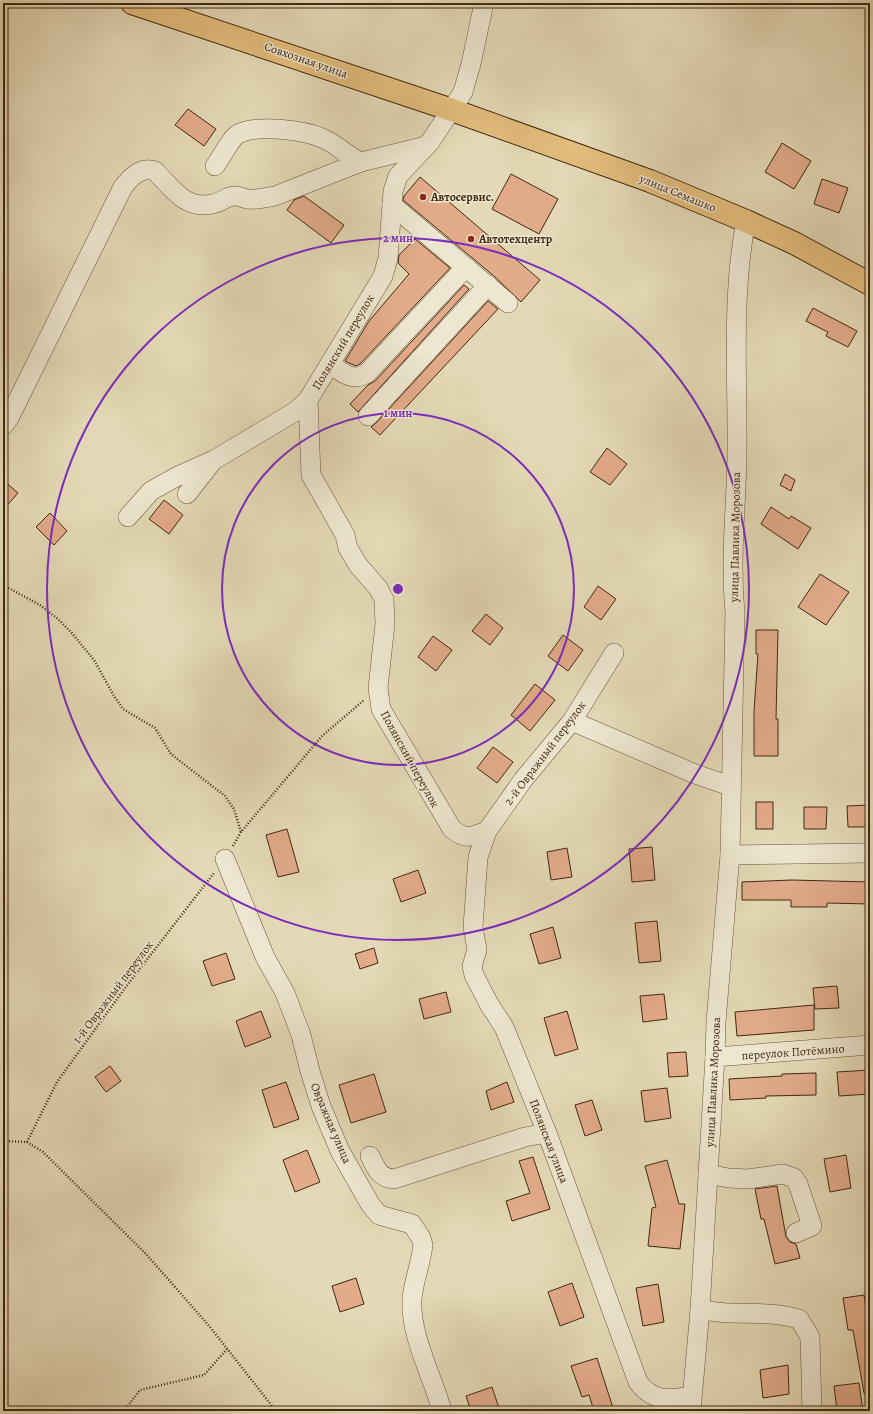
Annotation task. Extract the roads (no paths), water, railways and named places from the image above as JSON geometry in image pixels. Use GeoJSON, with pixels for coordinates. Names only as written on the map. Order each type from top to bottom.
{"type":"FeatureCollection","features":[{"type":"Feature","properties":{"kind":"main road","name":"Совхозная улица"},"geometry":{"type":"LineString","coordinates":[[132,3],[478,119]]}},
{"type":"Feature","properties":{"kind":"main road","name":"улица Семашко"},"geometry":{"type":"LineString","coordinates":[[478,119],[650,181],[746,221],[870,284]]}},
{"type":"Feature","properties":{"kind":"street","name":"Полянский переулок"},"geometry":{"type":"LineString","coordinates":[[478,857],[470,844],[452,829],[443,818],[419,773],[381,709],[378,688],[385,624],[384,599],[378,588],[358,565],[348,548],[345,534],[311,475],[308,400],[383,276],[388,258],[393,190],[398,176],[426,146],[463,92],[471,64],[484,3]]}},
{"type":"Feature","properties":{"kind":"street"},"geometry":{"type":"LineString","coordinates":[[215,166],[237,134],[251,130],[268,129],[309,134],[322,138],[361,162]]}},
{"type":"Feature","properties":{"kind":"street"},"geometry":{"type":"LineString","coordinates":[[3,426],[9,418],[123,187],[134,175],[149,169],[155,170],[186,202],[192,205],[203,206],[214,204],[225,198],[236,196],[261,200],[275,196],[361,162],[426,146]]}},
{"type":"Feature","properties":{"kind":"street"},"geometry":{"type":"LineString","coordinates":[[392,205],[508,303]]}},
{"type":"Feature","properties":{"kind":"street","name":"улица Павлика Морозова"},"geometry":{"type":"LineString","coordinates":[[691,1404],[700,1310],[716,1022],[730,855],[730,786],[735,612],[732,584],[737,459],[738,266],[746,221]]}},
{"type":"Feature","properties":{"kind":"street"},"geometry":{"type":"LineString","coordinates":[[330,364],[349,377],[362,377],[367,374],[466,267]]}},
{"type":"Feature","properties":{"kind":"street"},"geometry":{"type":"LineString","coordinates":[[368,416],[488,285]]}},
{"type":"Feature","properties":{"kind":"street"},"geometry":{"type":"LineString","coordinates":[[128,517],[151,491],[176,477],[214,460],[296,411],[308,400]]}},
{"type":"Feature","properties":{"kind":"street"},"geometry":{"type":"LineString","coordinates":[[187,494],[214,460]]}},
{"type":"Feature","properties":{"kind":"street","name":"2-й Овражный переулок"},"geometry":{"type":"LineString","coordinates":[[487,831],[523,780],[572,721],[614,653]]}},
{"type":"Feature","properties":{"kind":"street"},"geometry":{"type":"LineString","coordinates":[[572,721],[710,780],[730,786]]}},
{"type":"Feature","properties":{"kind":"street"},"geometry":{"type":"LineString","coordinates":[[461,836],[475,836],[487,831]]}},
{"type":"Feature","properties":{"kind":"street","name":"Полянская улица"},"geometry":{"type":"LineString","coordinates":[[487,831],[478,857],[473,928],[477,950],[472,966],[474,975],[489,1004],[504,1027],[546,1133],[638,1382],[644,1390],[662,1399],[691,1404]]}},
{"type":"Feature","properties":{"kind":"street"},"geometry":{"type":"LineString","coordinates":[[730,855],[870,853]]}},
{"type":"Feature","properties":{"kind":"street","name":"Овражная улица"},"geometry":{"type":"LineString","coordinates":[[225,859],[265,957],[285,993],[301,1035],[321,1106],[340,1151],[370,1204],[379,1215],[412,1224],[421,1238],[423,1246],[412,1300],[413,1315],[442,1411]]}},
{"type":"Feature","properties":{"kind":"street","name":"переулок Потёмино"},"geometry":{"type":"LineString","coordinates":[[715,1057],[870,1046]]}},
{"type":"Feature","properties":{"kind":"street"},"geometry":{"type":"LineString","coordinates":[[370,1156],[379,1173],[388,1178],[394,1179],[525,1137],[546,1133]]}},
{"type":"Feature","properties":{"kind":"street"},"geometry":{"type":"LineString","coordinates":[[708,1174],[728,1178],[748,1179],[783,1174],[794,1178],[798,1184],[812,1226],[796,1233]]}},
{"type":"Feature","properties":{"kind":"street"},"geometry":{"type":"LineString","coordinates":[[700,1310],[731,1313],[762,1312],[799,1319],[810,1337],[812,1411]]}},
{"type":"Feature","properties":{"kind":"place","name":"Автосервис."},"geometry":{"type":"Point","coordinates":[423,197]}},
{"type":"Feature","properties":{"kind":"place","name":"Автотехцентр"},"geometry":{"type":"Point","coordinates":[471,239]}}]}
